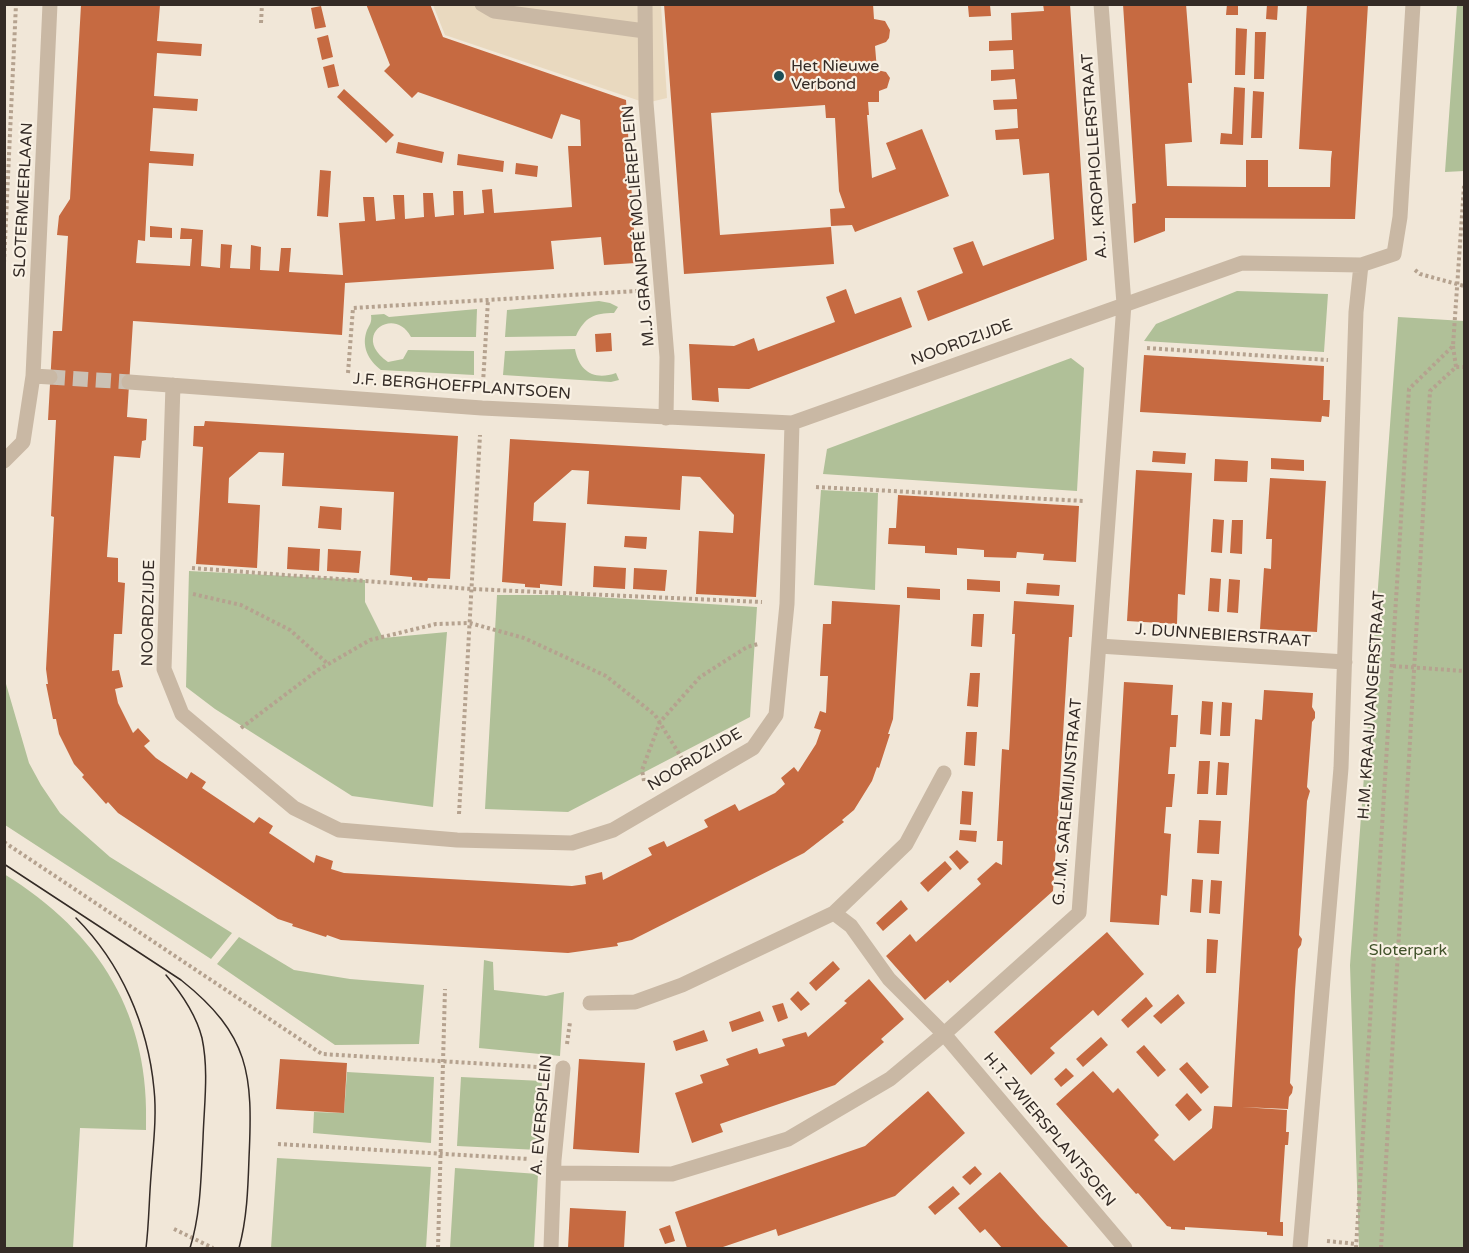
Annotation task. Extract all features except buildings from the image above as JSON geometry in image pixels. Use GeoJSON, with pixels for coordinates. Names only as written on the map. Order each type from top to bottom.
{"type":"FeatureCollection","features":[{"type":"Feature","properties":{"kind":"street","name":"SLOTERMEERLAAN"},"geometry":{"type":"LineString","coordinates":[[4,461],[23,442],[33,376],[50,4]]}},
{"type":"Feature","properties":{"kind":"street"},"geometry":{"type":"LineString","coordinates":[[482,4],[494,11],[645,31]]}},
{"type":"Feature","properties":{"kind":"street","name":"M.J. GRANPRÉ MOLIÈREPLEIN"},"geometry":{"type":"LineString","coordinates":[[645,4],[646,103],[667,357],[666,418]]}},
{"type":"Feature","properties":{"kind":"street","name":"A.J. KROPHOLLERSTRAAT"},"geometry":{"type":"LineString","coordinates":[[1101,4],[1124,304]]}},
{"type":"Feature","properties":{"kind":"street","name":"NOORDZIJDE"},"geometry":{"type":"LineString","coordinates":[[173,385],[164,669],[182,714],[294,808],[339,830],[457,840],[572,843],[613,830],[753,748],[776,715],[787,604],[792,423],[1242,263],[1361,265],[1394,254],[1400,217],[1413,4]]}},
{"type":"Feature","properties":{"kind":"street","name":"H.M. KRAAIJVANGERSTRAAT"},"geometry":{"type":"LineString","coordinates":[[1300,1248],[1341,768],[1354,361],[1361,265]]}},
{"type":"Feature","properties":{"kind":"street","name":"G.J.M. SARLEMIJNSTRAAT"},"geometry":{"type":"LineString","coordinates":[[554,1167],[672,1174],[788,1139],[890,1079],[944,1034],[1079,913],[1124,304]]}},
{"type":"Feature","properties":{"kind":"street"},"geometry":{"type":"LineString","coordinates":[[33,376],[50,377]]}},
{"type":"Feature","properties":{"kind":"street","name":"J.F. BERGHOEFPLANTSOEN"},"geometry":{"type":"LineString","coordinates":[[129,382],[482,408],[792,423]]}},
{"type":"Feature","properties":{"kind":"street","name":"J. DUNNEBIERSTRAAT"},"geometry":{"type":"LineString","coordinates":[[1099,646],[1345,662]]}},
{"type":"Feature","properties":{"kind":"street"},"geometry":{"type":"LineString","coordinates":[[590,1003],[635,1002],[682,985],[834,913],[906,844],[944,772]]}},
{"type":"Feature","properties":{"kind":"street","name":"H.T. ZWIERSPLANTSOEN"},"geometry":{"type":"LineString","coordinates":[[834,913],[850,926],[889,979],[944,1034],[1125,1248]]}},
{"type":"Feature","properties":{"kind":"street","name":"A. EVERSPLEIN"},"geometry":{"type":"LineString","coordinates":[[551,1248],[554,1167],[563,1068]]}},
{"type":"Feature","properties":{"kind":"path","name":"SLOTERMEERLAAN"},"geometry":{"type":"LineString","coordinates":[[4,263],[16,4]]}},
{"type":"Feature","properties":{"kind":"path"},"geometry":{"type":"LineString","coordinates":[[261,23],[262,4]]}},
{"type":"Feature","properties":{"kind":"path"},"geometry":{"type":"LineString","coordinates":[[1456,367],[1453,346],[1464,186]]}},
{"type":"Feature","properties":{"kind":"path"},"geometry":{"type":"LineString","coordinates":[[1420,274],[1464,286]]}},
{"type":"Feature","properties":{"kind":"path"},"geometry":{"type":"LineString","coordinates":[[346,398],[353,308],[662,290]]}},
{"type":"Feature","properties":{"kind":"path"},"geometry":{"type":"LineString","coordinates":[[457,840],[488,300]]}},
{"type":"Feature","properties":{"kind":"path"},"geometry":{"type":"LineString","coordinates":[[1122,346],[1354,361]]}},
{"type":"Feature","properties":{"kind":"path","name":"H.M. KRAAIJVANGERSTRAAT"},"geometry":{"type":"LineString","coordinates":[[1356,1246],[1409,388],[1453,346]]}},
{"type":"Feature","properties":{"kind":"path"},"geometry":{"type":"LineString","coordinates":[[1381,1248],[1430,391],[1456,367],[1464,367]]}},
{"type":"Feature","properties":{"kind":"path"},"geometry":{"type":"LineString","coordinates":[[791,486],[1110,503]]}},
{"type":"Feature","properties":{"kind":"path"},"geometry":{"type":"LineString","coordinates":[[167,566],[472,589],[787,604]]}},
{"type":"Feature","properties":{"kind":"path"},"geometry":{"type":"LineString","coordinates":[[167,590],[203,595],[241,605],[290,630],[328,664]]}},
{"type":"Feature","properties":{"kind":"path"},"geometry":{"type":"LineString","coordinates":[[219,745],[328,664],[370,640],[436,624],[470,623],[524,638],[606,676],[655,715],[696,781]]}},
{"type":"Feature","properties":{"kind":"path"},"geometry":{"type":"LineString","coordinates":[[650,808],[642,770],[660,722],[699,677],[747,647],[783,639]]}},
{"type":"Feature","properties":{"kind":"path"},"geometry":{"type":"LineString","coordinates":[[1393,666],[1464,671]]}},
{"type":"Feature","properties":{"kind":"path"},"geometry":{"type":"LineString","coordinates":[[4,842],[322,1054],[563,1068]]}},
{"type":"Feature","properties":{"kind":"path"},"geometry":{"type":"LineString","coordinates":[[438,1248],[445,989]]}},
{"type":"Feature","properties":{"kind":"path","name":"A. EVERSPLEIN"},"geometry":{"type":"LineString","coordinates":[[563,1068],[573,1002],[590,1003]]}},
{"type":"Feature","properties":{"kind":"path"},"geometry":{"type":"LineString","coordinates":[[278,1144],[441,1154],[554,1167]]}},
{"type":"Feature","properties":{"kind":"path"},"geometry":{"type":"LineString","coordinates":[[174,1229],[213,1248]]}},
{"type":"Feature","properties":{"kind":"green space"},"geometry":{"type":"Polygon","coordinates":[[[1457,5],[1464,5],[1464,171],[1445,172],[1457,5]]]}},
{"type":"Feature","properties":{"kind":"green space"},"geometry":{"type":"Polygon","coordinates":[[[1237,291],[1328,294],[1324,352],[1144,341],[1156,324],[1237,291]]]}},
{"type":"Feature","properties":{"kind":"green space"},"geometry":{"type":"Polygon","coordinates":[[[599,301],[618,307],[614,313],[591,317],[583,324],[576,336],[505,337],[507,310],[599,301]]]}},
{"type":"Feature","properties":{"kind":"green space"},"geometry":{"type":"Polygon","coordinates":[[[477,309],[476,337],[411,337],[404,328],[395,324],[386,324],[374,334],[373,343],[377,352],[388,362],[403,359],[408,350],[474,351],[474,375],[381,370],[372,362],[365,347],[365,336],[371,315],[384,314],[389,317],[477,309]]]}},
{"type":"Feature","properties":{"kind":"green space","name":"Sloterpark"},"geometry":{"type":"Polygon","coordinates":[[[1398,317],[1464,321],[1464,1248],[1359,1248],[1350,965],[1398,317]]]}},
{"type":"Feature","properties":{"kind":"green space"},"geometry":{"type":"Polygon","coordinates":[[[575,349],[580,363],[589,372],[601,376],[616,373],[619,380],[611,382],[503,375],[505,351],[575,349]]]}},
{"type":"Feature","properties":{"kind":"green space"},"geometry":{"type":"Polygon","coordinates":[[[1071,358],[1084,368],[1077,491],[823,474],[827,449],[1071,358]]]}},
{"type":"Feature","properties":{"kind":"green space"},"geometry":{"type":"Polygon","coordinates":[[[821,490],[878,493],[875,590],[814,585],[821,490]]]}},
{"type":"Feature","properties":{"kind":"green space"},"geometry":{"type":"Polygon","coordinates":[[[189,571],[365,580],[365,602],[383,638],[447,632],[433,807],[352,796],[215,709],[186,687],[189,571]]]}},
{"type":"Feature","properties":{"kind":"green space"},"geometry":{"type":"Polygon","coordinates":[[[497,595],[564,595],[757,607],[750,717],[568,812],[485,809],[497,595]]]}},
{"type":"Feature","properties":{"kind":"green space"},"geometry":{"type":"Polygon","coordinates":[[[4,677],[29,763],[60,813],[110,857],[232,933],[211,959],[5,825],[4,677]]]}},
{"type":"Feature","properties":{"kind":"green space"},"geometry":{"type":"Polygon","coordinates":[[[4,874],[38,897],[67,923],[92,951],[113,981],[129,1014],[139,1050],[145,1089],[146,1130],[80,1128],[73,1248],[5,1248],[4,874]]]}},
{"type":"Feature","properties":{"kind":"green space"},"geometry":{"type":"Polygon","coordinates":[[[239,937],[294,970],[350,979],[424,985],[419,1044],[335,1045],[217,964],[239,937]]]}},
{"type":"Feature","properties":{"kind":"green space"},"geometry":{"type":"Polygon","coordinates":[[[484,960],[493,962],[494,990],[546,996],[564,992],[560,1056],[479,1048],[484,960]]]}},
{"type":"Feature","properties":{"kind":"green space"},"geometry":{"type":"Polygon","coordinates":[[[347,1072],[434,1077],[431,1143],[313,1133],[314,1112],[344,1113],[347,1072]]]}},
{"type":"Feature","properties":{"kind":"green space"},"geometry":{"type":"Polygon","coordinates":[[[461,1077],[542,1081],[539,1150],[457,1146],[461,1077]]]}},
{"type":"Feature","properties":{"kind":"green space"},"geometry":{"type":"Polygon","coordinates":[[[277,1158],[431,1167],[426,1248],[271,1248],[277,1158]]]}},
{"type":"Feature","properties":{"kind":"green space"},"geometry":{"type":"Polygon","coordinates":[[[455,1168],[538,1174],[534,1248],[450,1248],[455,1168]]]}},
{"type":"Feature","properties":{"kind":"shaded area"},"geometry":{"type":"Polygon","coordinates":[[[433,5],[661,5],[667,98],[646,103],[445,35],[433,5]]]}},
{"type":"Feature","properties":{"kind":"tunnel"},"geometry":{"type":"LineString","coordinates":[[50,377],[129,382]]}},
{"type":"Feature","properties":{"kind":"tram line"},"geometry":{"type":"LineString","coordinates":[[4,864],[181,980],[204,1000],[234,1038],[242,1058],[250,1102],[248,1192],[239,1248]]}},
{"type":"Feature","properties":{"kind":"tram line"},"geometry":{"type":"LineString","coordinates":[[76,918],[106,955],[130,996],[139,1019],[151,1065],[155,1121],[146,1248]]}},
{"type":"Feature","properties":{"kind":"tram line"},"geometry":{"type":"LineString","coordinates":[[166,975],[192,1013],[204,1050],[206,1088],[200,1194],[190,1248]]}},
{"type":"Feature","properties":{"kind":"place","name":"Het Nieuwe Verbond"},"geometry":{"type":"Point","coordinates":[779,76]}}]}
